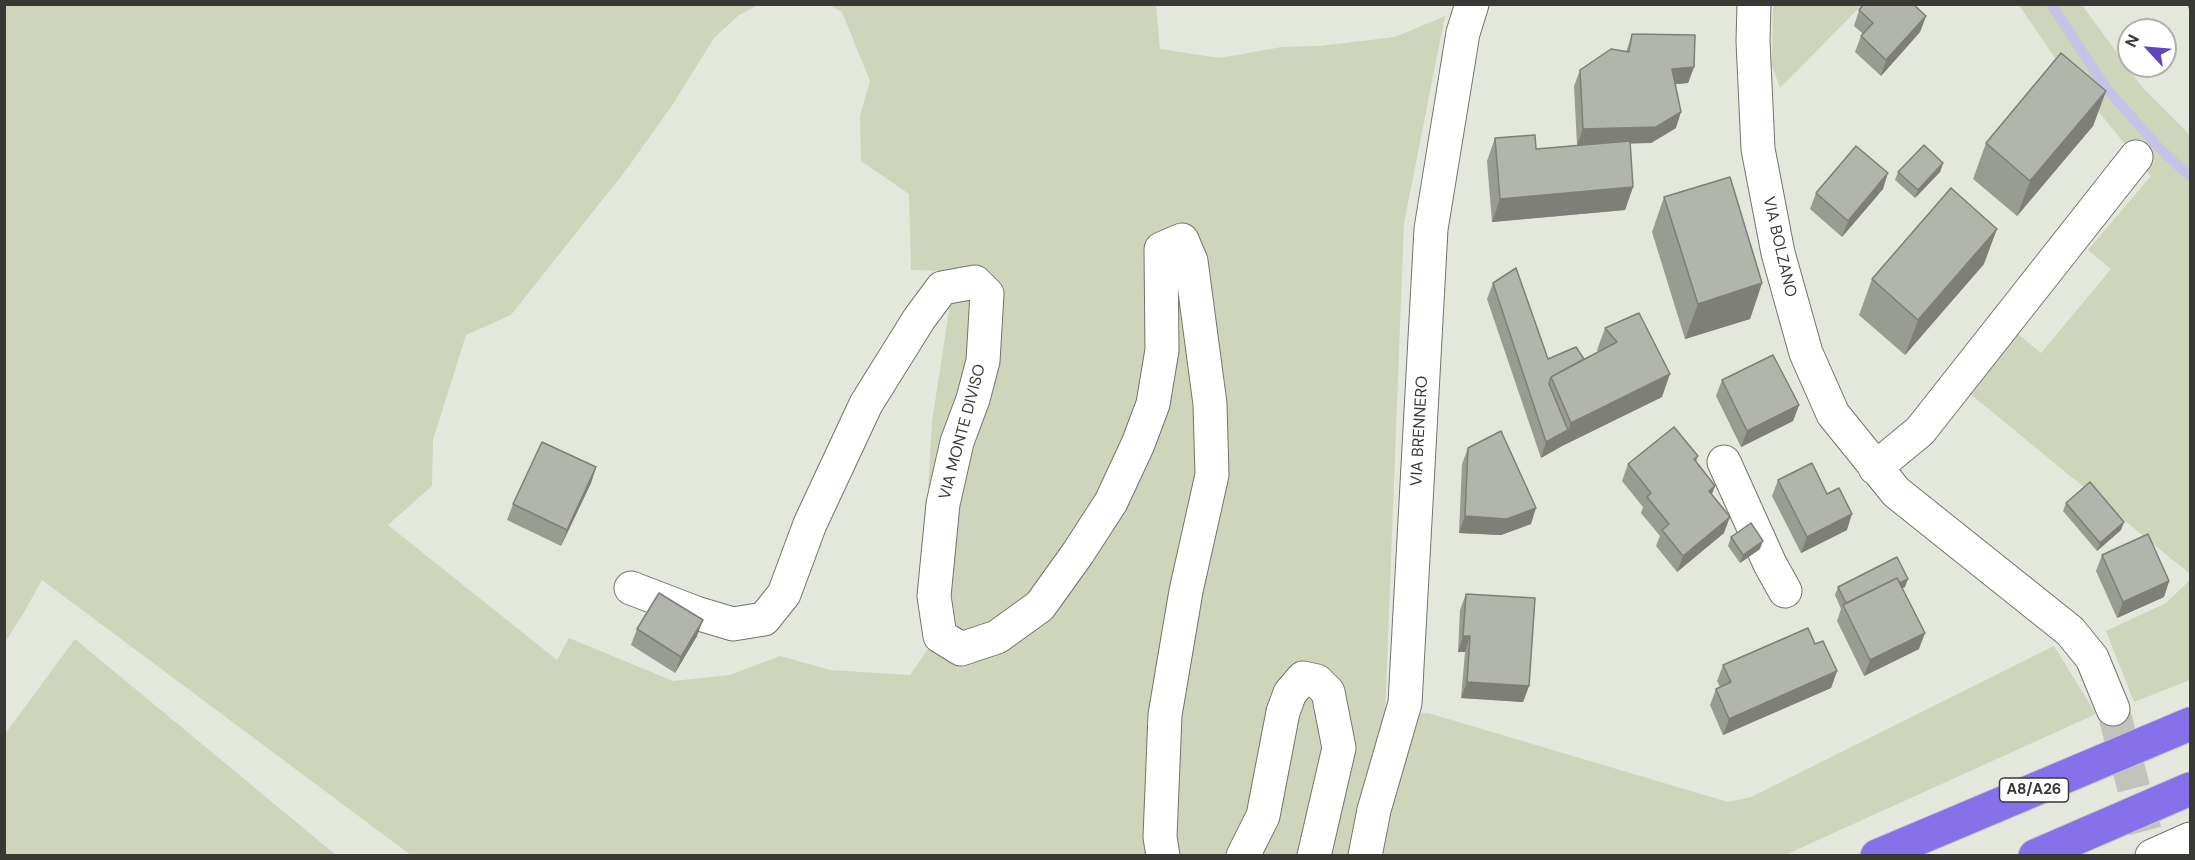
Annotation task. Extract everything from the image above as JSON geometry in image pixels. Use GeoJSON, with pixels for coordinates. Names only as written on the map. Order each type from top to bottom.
{"type":"FeatureCollection","features":[{"type":"Feature","properties":{"kind":"highway","name":"A8/A26"},"geometry":{"type":"LineString","coordinates":[[1877,855],[2190,724]]}},
{"type":"Feature","properties":{"kind":"highway"},"geometry":{"type":"LineString","coordinates":[[2035,855],[2190,789]]}},
{"type":"Feature","properties":{"kind":"street","name":"VIA BRENNERO"},"geometry":{"type":"LineString","coordinates":[[1365,855],[1374,810],[1405,703],[1431,229],[1463,33],[1472,4]]}},
{"type":"Feature","properties":{"kind":"street","name":"VIA BOLZANO"},"geometry":{"type":"LineString","coordinates":[[1754,4],[1753,41],[1758,149],[1778,253],[1806,353],[1833,414],[1896,492],[2070,631],[2092,658],[2113,709]]}},
{"type":"Feature","properties":{"kind":"street"},"geometry":{"type":"LineString","coordinates":[[1875,468],[1920,431],[2136,157]]}},
{"type":"Feature","properties":{"kind":"street","name":"VIA MONTE DIVISO"},"geometry":{"type":"LineString","coordinates":[[631,588],[696,613],[733,624],[764,619],[784,594],[810,524],[866,404],[942,288],[975,282],[987,294],[983,361],[974,399],[957,442],[943,504],[934,596],[940,636],[961,649],[997,637],[1040,606],[1078,553],[1116,492],[1153,404],[1162,350],[1161,249],[1182,240],[1191,261],[1210,404],[1212,475],[1186,591],[1165,715],[1160,837],[1163,855]]}},
{"type":"Feature","properties":{"kind":"street"},"geometry":{"type":"LineString","coordinates":[[1724,462],[1770,564],[1785,591]]}},
{"type":"Feature","properties":{"kind":"street"},"geometry":{"type":"LineString","coordinates":[[1243,855],[1263,816],[1283,712],[1290,693],[1303,678],[1317,681],[1328,692],[1339,748],[1314,855]]}},
{"type":"Feature","properties":{"kind":"street"},"geometry":{"type":"LineString","coordinates":[[2149,847],[2190,840]]}},
{"type":"Feature","properties":{"kind":"green space"},"geometry":{"type":"Polygon","coordinates":[[[1156,4],[1160,49],[1220,58],[1282,47],[1320,46],[1395,37],[1445,16],[1404,223],[1385,715],[1428,713],[1728,802],[1751,797],[2054,646],[2096,714],[1785,855],[412,856],[42,580],[5,642],[5,5],[759,5],[739,15],[714,38],[673,104],[626,170],[511,315],[466,335],[433,440],[432,486],[388,525],[557,660],[569,638],[673,681],[730,675],[780,656],[830,670],[910,675],[928,649],[918,598],[932,422],[955,271],[911,270],[909,194],[861,161],[860,116],[870,81],[842,12],[829,5],[1156,4]]]}},
{"type":"Feature","properties":{"kind":"green space"},"geometry":{"type":"Polygon","coordinates":[[[1773,4],[1862,5],[1780,88],[1772,66],[1773,4]]]}},
{"type":"Feature","properties":{"kind":"green space"},"geometry":{"type":"Polygon","coordinates":[[[2019,5],[2082,5],[2117,53],[2117,78],[2135,78],[2190,135],[2190,574],[1969,393],[2018,334],[2041,353],[2111,269],[2088,250],[2151,176],[2055,58],[2019,5]]]}},
{"type":"Feature","properties":{"kind":"green space"},"geometry":{"type":"Polygon","coordinates":[[[2190,580],[2190,680],[2134,702],[2106,631],[2166,603],[2190,580]]]}},
{"type":"Feature","properties":{"kind":"green space"},"geometry":{"type":"Polygon","coordinates":[[[75,639],[336,855],[5,855],[5,734],[75,639]]]}},
{"type":"Feature","properties":{"kind":"building"},"geometry":{"type":"Polygon","coordinates":[[[1864,4],[1913,4],[1926,16],[1886,60],[1861,36],[1873,23],[1859,10],[1864,4]]]}},
{"type":"Feature","properties":{"kind":"building"},"geometry":{"type":"Polygon","coordinates":[[[1632,34],[1695,35],[1694,67],[1672,69],[1681,112],[1656,127],[1583,129],[1580,70],[1611,49],[1629,52],[1632,34]]]}},
{"type":"Feature","properties":{"kind":"building"},"geometry":{"type":"Polygon","coordinates":[[[2061,53],[2106,91],[2030,181],[1986,143],[2061,53]]]}},
{"type":"Feature","properties":{"kind":"building"},"geometry":{"type":"Polygon","coordinates":[[[1535,135],[1536,149],[1630,141],[1633,187],[1500,199],[1495,138],[1535,135]]]}},
{"type":"Feature","properties":{"kind":"building"},"geometry":{"type":"Polygon","coordinates":[[[1924,145],[1943,163],[1918,190],[1898,172],[1924,145]]]}},
{"type":"Feature","properties":{"kind":"building"},"geometry":{"type":"Polygon","coordinates":[[[1856,146],[1888,173],[1848,221],[1816,193],[1856,146]]]}},
{"type":"Feature","properties":{"kind":"building"},"geometry":{"type":"Polygon","coordinates":[[[1730,177],[1762,283],[1698,304],[1664,197],[1730,177]]]}},
{"type":"Feature","properties":{"kind":"building"},"geometry":{"type":"Polygon","coordinates":[[[1951,188],[1997,229],[1918,320],[1872,279],[1951,188]]]}},
{"type":"Feature","properties":{"kind":"building"},"geometry":{"type":"Polygon","coordinates":[[[1516,268],[1548,359],[1576,347],[1584,359],[1551,377],[1549,384],[1568,430],[1546,442],[1493,283],[1516,268]]]}},
{"type":"Feature","properties":{"kind":"building"},"geometry":{"type":"Polygon","coordinates":[[[1639,313],[1670,374],[1571,423],[1551,377],[1617,342],[1605,328],[1639,313]]]}},
{"type":"Feature","properties":{"kind":"building"},"geometry":{"type":"Polygon","coordinates":[[[1773,355],[1799,405],[1747,431],[1722,380],[1773,355]]]}},
{"type":"Feature","properties":{"kind":"building"},"geometry":{"type":"Polygon","coordinates":[[[1674,427],[1698,456],[1694,459],[1715,486],[1709,491],[1730,517],[1683,556],[1662,530],[1669,524],[1647,497],[1651,493],[1628,464],[1674,427]]]}},
{"type":"Feature","properties":{"kind":"building"},"geometry":{"type":"Polygon","coordinates":[[[1501,431],[1536,508],[1507,519],[1465,516],[1468,448],[1501,431]]]}},
{"type":"Feature","properties":{"kind":"building"},"geometry":{"type":"Polygon","coordinates":[[[542,442],[596,467],[567,530],[513,504],[542,442]]]}},
{"type":"Feature","properties":{"kind":"building"},"geometry":{"type":"Polygon","coordinates":[[[1812,463],[1827,494],[1839,488],[1852,514],[1807,537],[1778,480],[1812,463]]]}},
{"type":"Feature","properties":{"kind":"building"},"geometry":{"type":"Polygon","coordinates":[[[2090,482],[2124,522],[2100,543],[2066,503],[2090,482]]]}},
{"type":"Feature","properties":{"kind":"building"},"geometry":{"type":"Polygon","coordinates":[[[1751,523],[1763,541],[1743,555],[1731,537],[1751,523]]]}},
{"type":"Feature","properties":{"kind":"building"},"geometry":{"type":"Polygon","coordinates":[[[2148,534],[2169,581],[2123,602],[2102,555],[2148,534]]]}},
{"type":"Feature","properties":{"kind":"building"},"geometry":{"type":"Polygon","coordinates":[[[1897,557],[1908,579],[1900,583],[1897,578],[1846,603],[1838,587],[1897,557]]]}},
{"type":"Feature","properties":{"kind":"building"},"geometry":{"type":"Polygon","coordinates":[[[1897,578],[1925,633],[1870,660],[1843,605],[1897,578]]]}},
{"type":"Feature","properties":{"kind":"building"},"geometry":{"type":"Polygon","coordinates":[[[659,593],[703,620],[681,657],[637,629],[659,593]]]}},
{"type":"Feature","properties":{"kind":"building"},"geometry":{"type":"Polygon","coordinates":[[[1466,594],[1535,598],[1529,686],[1467,682],[1470,636],[1463,636],[1466,594]]]}},
{"type":"Feature","properties":{"kind":"building"},"geometry":{"type":"Polygon","coordinates":[[[1808,628],[1815,644],[1823,641],[1837,671],[1729,719],[1716,689],[1731,682],[1723,665],[1808,628]]]}},
{"type":"Feature","properties":{"kind":"waterway"},"geometry":{"type":"LineString","coordinates":[[2051,4],[2106,88],[2162,151],[2190,176]]}},
{"type":"Feature","properties":{"kind":"tunnel"},"geometry":{"type":"LineString","coordinates":[[2113,709],[2145,831]]}}]}
